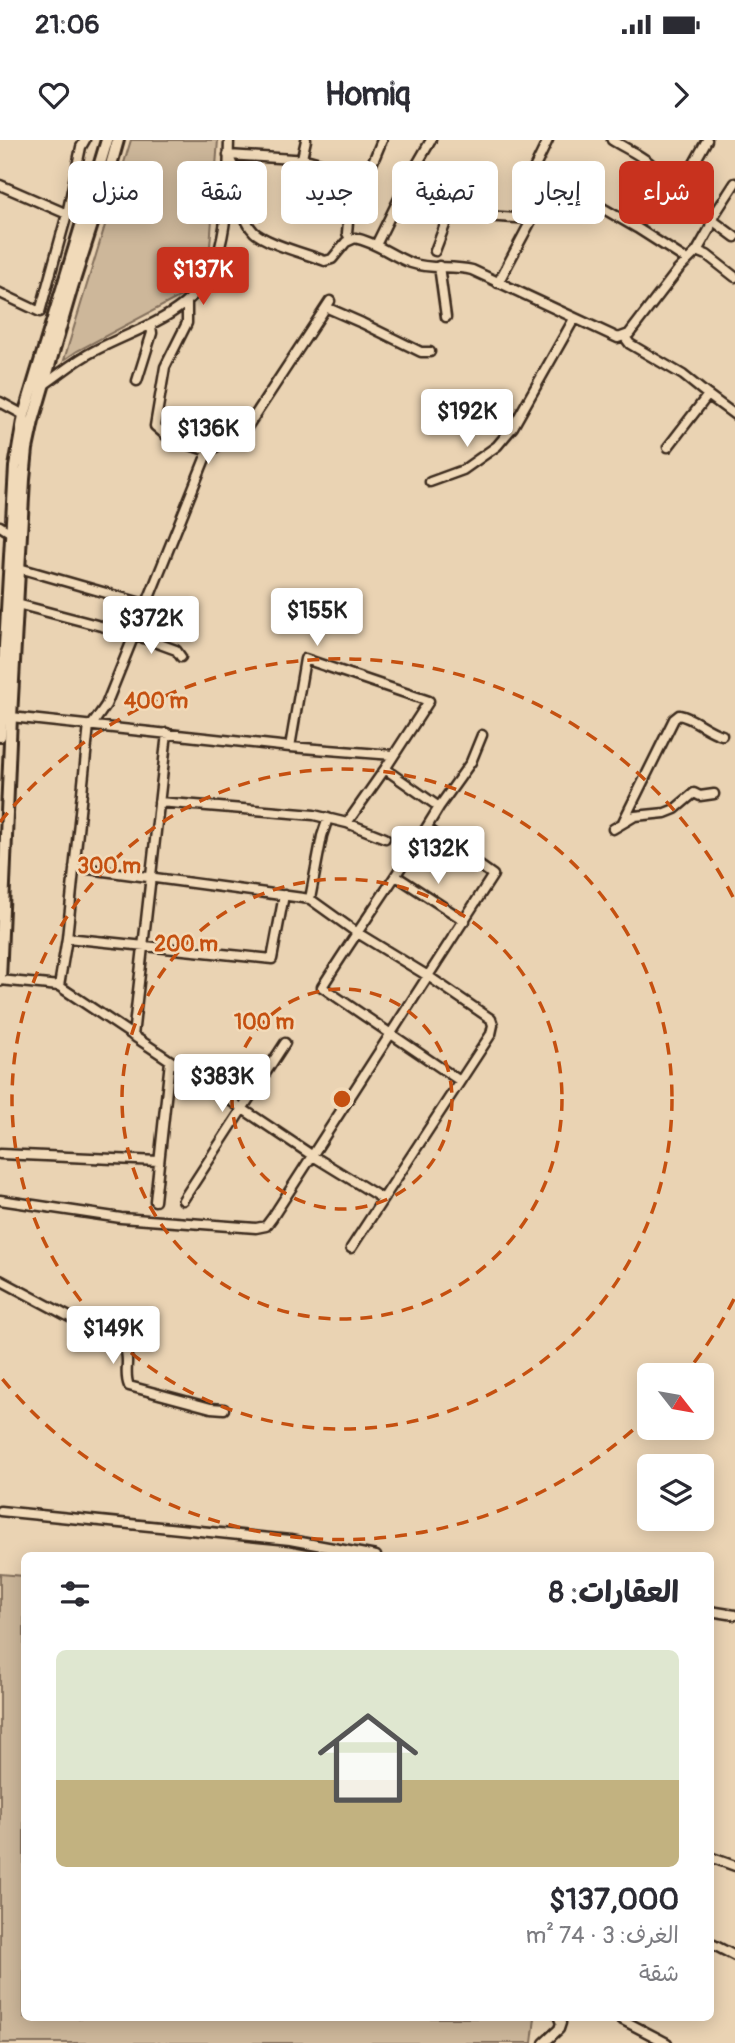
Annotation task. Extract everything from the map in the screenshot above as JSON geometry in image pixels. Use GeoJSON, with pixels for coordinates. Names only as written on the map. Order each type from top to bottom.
{"type":"FeatureCollection","features":[{"type":"Feature","properties":{"kind":"highway"},"geometry":{"type":"LineString","coordinates":[[0,736],[2,661],[15,467],[24,415],[107,140]]}},
{"type":"Feature","properties":{"kind":"highway"},"geometry":{"type":"LineString","coordinates":[[0,980],[11,717],[27,449],[72,287],[118,140]]}},
{"type":"Feature","properties":{"kind":"street"},"geometry":{"type":"LineString","coordinates":[[0,293],[40,312],[85,140]]}},
{"type":"Feature","properties":{"kind":"street"},"geometry":{"type":"LineString","coordinates":[[45,384],[92,352],[151,326],[187,303],[210,273],[220,248],[227,200],[229,140]]}},
{"type":"Feature","properties":{"kind":"street"},"geometry":{"type":"LineString","coordinates":[[302,159],[306,140]]}},
{"type":"Feature","properties":{"kind":"street"},"geometry":{"type":"LineString","coordinates":[[373,161],[382,140]]}},
{"type":"Feature","properties":{"kind":"street"},"geometry":{"type":"LineString","coordinates":[[376,245],[431,140]]}},
{"type":"Feature","properties":{"kind":"street"},"geometry":{"type":"LineString","coordinates":[[538,161],[548,140]]}},
{"type":"Feature","properties":{"kind":"street"},"geometry":{"type":"LineString","coordinates":[[612,140],[628,144],[648,161]]}},
{"type":"Feature","properties":{"kind":"street"},"geometry":{"type":"LineString","coordinates":[[695,161],[706,140]]}},
{"type":"Feature","properties":{"kind":"street"},"geometry":{"type":"LineString","coordinates":[[228,155],[310,161]]}},
{"type":"Feature","properties":{"kind":"street"},"geometry":{"type":"LineString","coordinates":[[228,155],[237,172],[247,221],[257,234],[265,239],[324,261],[336,257],[345,242],[350,239],[376,245],[412,264],[462,267],[618,338],[629,334],[697,251],[710,224]]}},
{"type":"Feature","properties":{"kind":"street"},"geometry":{"type":"LineString","coordinates":[[714,215],[735,183]]}},
{"type":"Feature","properties":{"kind":"street"},"geometry":{"type":"LineString","coordinates":[[0,185],[67,214]]}},
{"type":"Feature","properties":{"kind":"street"},"geometry":{"type":"LineString","coordinates":[[605,210],[687,260]]}},
{"type":"Feature","properties":{"kind":"street"},"geometry":{"type":"LineString","coordinates":[[435,251],[448,217],[452,214],[512,218]]}},
{"type":"Feature","properties":{"kind":"street"},"geometry":{"type":"LineString","coordinates":[[714,222],[735,237]]}},
{"type":"Feature","properties":{"kind":"street"},"geometry":{"type":"LineString","coordinates":[[348,224],[347,233],[350,239]]}},
{"type":"Feature","properties":{"kind":"street"},"geometry":{"type":"LineString","coordinates":[[498,282],[529,224]]}},
{"type":"Feature","properties":{"kind":"street"},"geometry":{"type":"LineString","coordinates":[[697,251],[707,255],[735,277]]}},
{"type":"Feature","properties":{"kind":"street"},"geometry":{"type":"LineString","coordinates":[[439,266],[446,317]]}},
{"type":"Feature","properties":{"kind":"street"},"geometry":{"type":"LineString","coordinates":[[187,303],[187,323],[165,367],[155,426],[169,438],[208,451]]}},
{"type":"Feature","properties":{"kind":"street"},"geometry":{"type":"LineString","coordinates":[[59,986],[67,938],[90,725],[106,705],[208,451],[244,432],[330,305],[421,352],[430,352]]}},
{"type":"Feature","properties":{"kind":"street"},"geometry":{"type":"LineString","coordinates":[[430,482],[463,470],[497,446],[513,427],[574,319]]}},
{"type":"Feature","properties":{"kind":"street"},"geometry":{"type":"LineString","coordinates":[[137,381],[152,333],[151,326]]}},
{"type":"Feature","properties":{"kind":"street"},"geometry":{"type":"LineString","coordinates":[[624,336],[630,344],[683,375],[735,415]]}},
{"type":"Feature","properties":{"kind":"street"},"geometry":{"type":"LineString","coordinates":[[668,447],[708,395]]}},
{"type":"Feature","properties":{"kind":"street"},"geometry":{"type":"LineString","coordinates":[[0,402],[24,415]]}},
{"type":"Feature","properties":{"kind":"street"},"geometry":{"type":"LineString","coordinates":[[0,526],[11,533]]}},
{"type":"Feature","properties":{"kind":"street"},"geometry":{"type":"LineString","coordinates":[[19,568],[148,605]]}},
{"type":"Feature","properties":{"kind":"street"},"geometry":{"type":"LineString","coordinates":[[17,604],[135,635],[176,650],[181,657]]}},
{"type":"Feature","properties":{"kind":"street"},"geometry":{"type":"LineString","coordinates":[[290,747],[305,659],[429,701],[347,823]]}},
{"type":"Feature","properties":{"kind":"street"},"geometry":{"type":"LineString","coordinates":[[623,822],[674,719],[679,715],[685,716],[712,733],[722,735]]}},
{"type":"Feature","properties":{"kind":"street"},"geometry":{"type":"LineString","coordinates":[[11,717],[290,747],[393,755]]}},
{"type":"Feature","properties":{"kind":"street"},"geometry":{"type":"LineString","coordinates":[[133,1035],[167,733]]}},
{"type":"Feature","properties":{"kind":"street"},"geometry":{"type":"LineString","coordinates":[[460,1081],[322,987],[471,762],[482,734]]}},
{"type":"Feature","properties":{"kind":"street"},"geometry":{"type":"LineString","coordinates":[[385,769],[439,807]]}},
{"type":"Feature","properties":{"kind":"street"},"geometry":{"type":"LineString","coordinates":[[613,829],[635,816],[675,810],[694,793],[700,796],[715,794]]}},
{"type":"Feature","properties":{"kind":"street"},"geometry":{"type":"LineString","coordinates":[[159,802],[328,818],[384,838]]}},
{"type":"Feature","properties":{"kind":"street"},"geometry":{"type":"LineString","coordinates":[[310,900],[328,818]]}},
{"type":"Feature","properties":{"kind":"street"},"geometry":{"type":"LineString","coordinates":[[0,1200],[121,1218],[257,1228],[266,1226],[493,875],[427,828]]}},
{"type":"Feature","properties":{"kind":"street"},"geometry":{"type":"LineString","coordinates":[[74,867],[310,900],[491,1019],[491,1034],[351,1248]]}},
{"type":"Feature","properties":{"kind":"street"},"geometry":{"type":"LineString","coordinates":[[396,876],[465,921]]}},
{"type":"Feature","properties":{"kind":"street"},"geometry":{"type":"LineString","coordinates":[[67,938],[272,959],[284,895]]}},
{"type":"Feature","properties":{"kind":"street"},"geometry":{"type":"LineString","coordinates":[[0,980],[59,986],[313,1156],[383,1199]]}},
{"type":"Feature","properties":{"kind":"street"},"geometry":{"type":"LineString","coordinates":[[183,1200],[285,1043]]}},
{"type":"Feature","properties":{"kind":"street"},"geometry":{"type":"LineString","coordinates":[[155,1201],[170,1060]]}},
{"type":"Feature","properties":{"kind":"street"},"geometry":{"type":"LineString","coordinates":[[0,1154],[159,1161]]}},
{"type":"Feature","properties":{"kind":"street"},"geometry":{"type":"LineString","coordinates":[[0,1280],[124,1346],[128,1353],[126,1380],[129,1386],[224,1409]]}},
{"type":"Feature","properties":{"kind":"street"},"geometry":{"type":"LineString","coordinates":[[0,1511],[290,1540],[354,1552]]}},
{"type":"Feature","properties":{"kind":"street"},"geometry":{"type":"LineString","coordinates":[[714,1612],[735,1615]]}},
{"type":"Feature","properties":{"kind":"street"},"geometry":{"type":"LineString","coordinates":[[714,1858],[735,1866]]}},
{"type":"Feature","properties":{"kind":"street"},"geometry":{"type":"LineString","coordinates":[[714,1944],[735,1956]]}},
{"type":"Feature","properties":{"kind":"street"},"geometry":{"type":"LineString","coordinates":[[544,2043],[559,2029],[560,2021]]}},
{"type":"Feature","properties":{"kind":"street"},"geometry":{"type":"LineString","coordinates":[[625,2021],[667,2043]]}},
{"type":"Feature","properties":{"kind":"shaded area"},"geometry":{"type":"Polygon","coordinates":[[[131,140],[218,140],[216,161],[177,161],[177,224],[212,224],[210,246],[181,296],[64,360],[105,224],[163,224],[163,161],[125,161],[131,140]]]}},
{"type":"Feature","properties":{"kind":"shaded area"},"geometry":{"type":"Polygon","coordinates":[[[0,1574],[21,1576],[21,2021],[535,2021],[532,2043],[0,2043],[0,1574]]]}}]}
